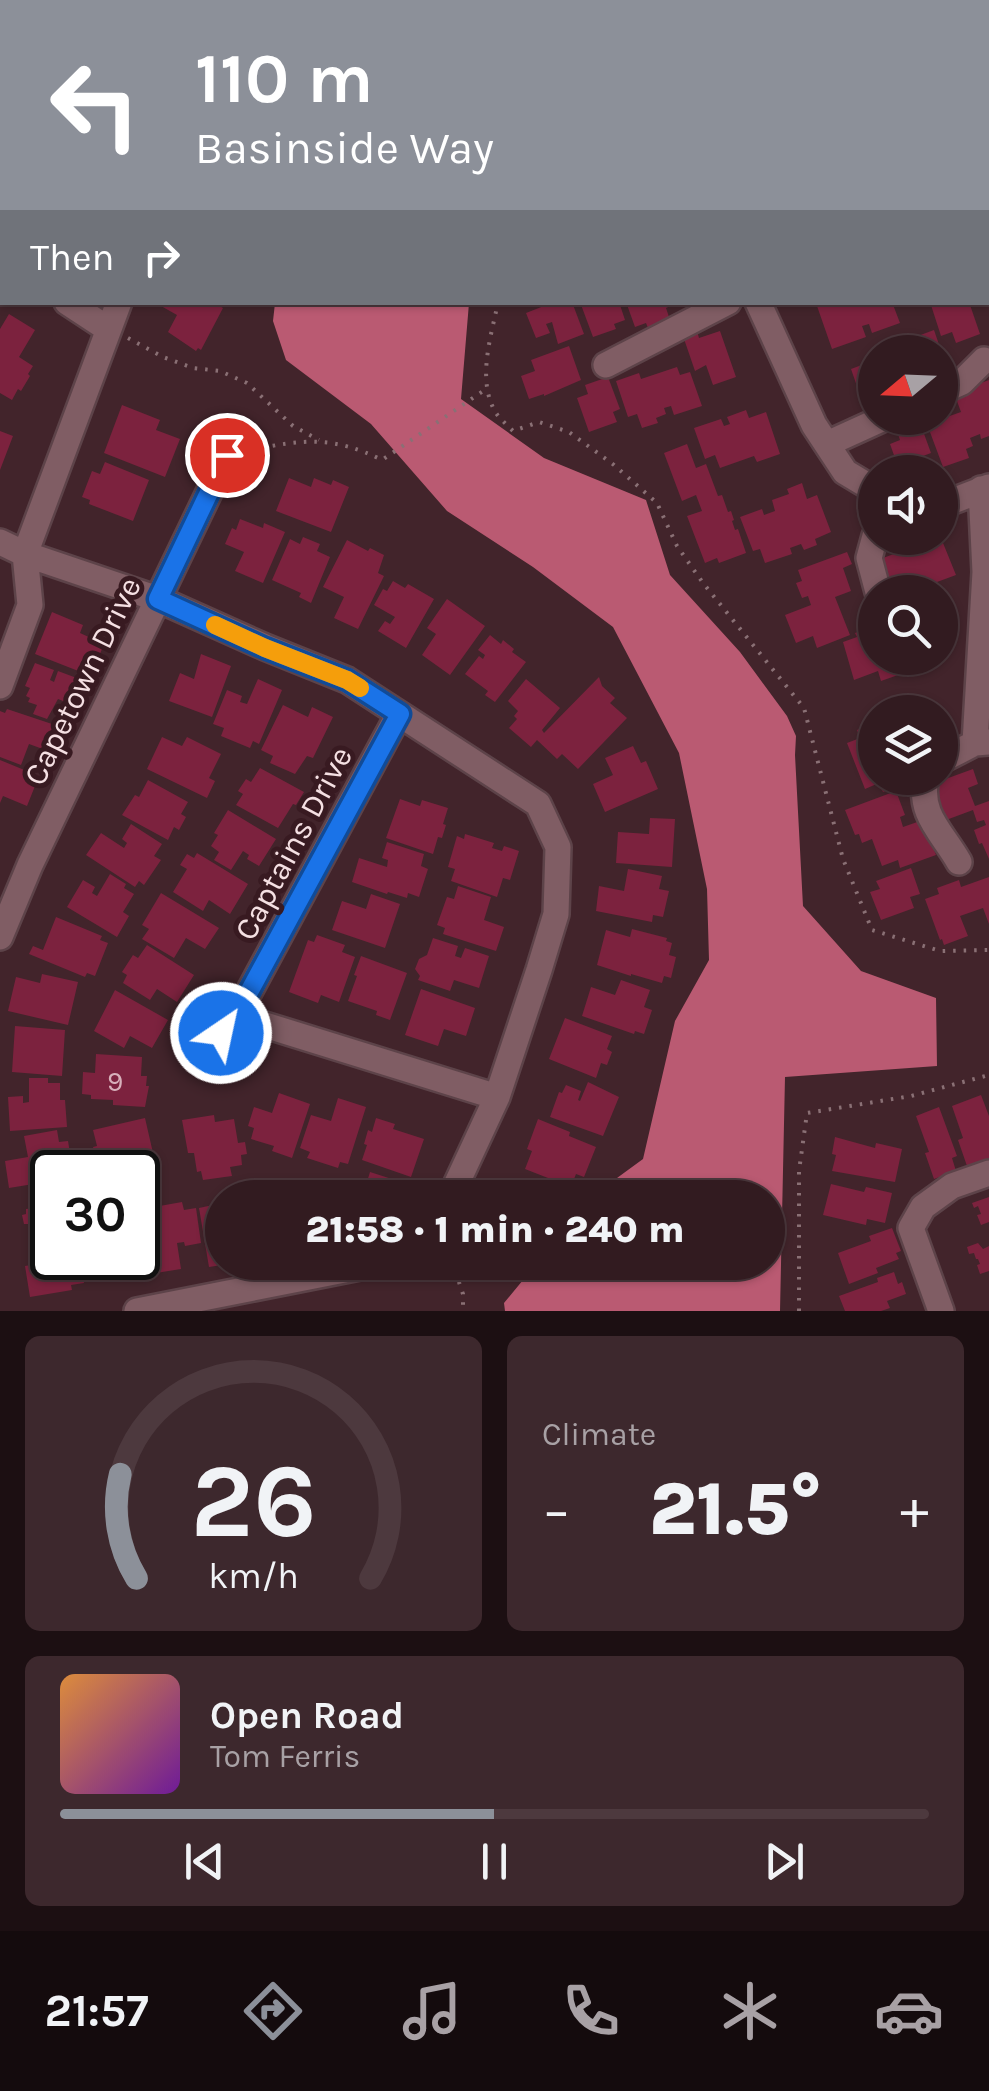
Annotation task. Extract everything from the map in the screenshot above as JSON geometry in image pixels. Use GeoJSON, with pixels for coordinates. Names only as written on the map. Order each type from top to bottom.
{"type":"FeatureCollection","features":[{"type":"Feature","properties":{"kind":"street"},"geometry":{"type":"LineString","coordinates":[[72,305],[108,329]]}},
{"type":"Feature","properties":{"kind":"street"},"geometry":{"type":"LineString","coordinates":[[0,686],[30,606],[25,554],[118,305]]}},
{"type":"Feature","properties":{"kind":"street"},"geometry":{"type":"LineString","coordinates":[[606,365],[722,305]]}},
{"type":"Feature","properties":{"kind":"street"},"geometry":{"type":"LineString","coordinates":[[768,306],[814,425],[845,472],[858,480]]}},
{"type":"Feature","properties":{"kind":"street"},"geometry":{"type":"LineString","coordinates":[[958,384],[984,360]]}},
{"type":"Feature","properties":{"kind":"street"},"geometry":{"type":"LineString","coordinates":[[826,444],[858,430]]}},
{"type":"Feature","properties":{"kind":"street","name":"Capetown Drive"},"geometry":{"type":"LineString","coordinates":[[0,936],[30,865],[227,455]]}},
{"type":"Feature","properties":{"kind":"street"},"geometry":{"type":"LineString","coordinates":[[958,499],[985,488],[982,742],[958,753]]}},
{"type":"Feature","properties":{"kind":"street"},"geometry":{"type":"LineString","coordinates":[[0,542],[158,599],[347,680],[538,804],[558,846],[556,914],[498,1097],[459,1180]]}},
{"type":"Feature","properties":{"kind":"street","name":"Captains Drive"},"geometry":{"type":"LineString","coordinates":[[206,1050],[236,1016],[400,714]]}},
{"type":"Feature","properties":{"kind":"street"},"geometry":{"type":"LineString","coordinates":[[924,795],[925,807],[958,862]]}},
{"type":"Feature","properties":{"kind":"street"},"geometry":{"type":"LineString","coordinates":[[236,1016],[498,1097]]}},
{"type":"Feature","properties":{"kind":"street"},"geometry":{"type":"LineString","coordinates":[[941,1311],[912,1228],[923,1207],[952,1186],[989,1172]]}},
{"type":"Feature","properties":{"kind":"street"},"geometry":{"type":"LineString","coordinates":[[137,1311],[294,1280]]}},
{"type":"Feature","properties":{"kind":"path"},"geometry":{"type":"LineString","coordinates":[[496,305],[486,389],[496,414],[513,431],[539,422],[569,432],[614,464],[657,503],[678,546],[703,582],[804,708],[842,858],[872,930],[940,950],[989,950]]}},
{"type":"Feature","properties":{"kind":"path"},"geometry":{"type":"LineString","coordinates":[[108,329],[163,357],[193,368],[220,371],[247,383],[293,426],[318,440],[364,451],[382,460],[486,389]]}},
{"type":"Feature","properties":{"kind":"path"},"geometry":{"type":"LineString","coordinates":[[227,455],[318,440]]}},
{"type":"Feature","properties":{"kind":"path"},"geometry":{"type":"LineString","coordinates":[[799,1311],[798,1170],[807,1114],[911,1096],[989,1075]]}},
{"type":"Feature","properties":{"kind":"path"},"geometry":{"type":"LineString","coordinates":[[458,1280],[463,1311]]}},
{"type":"Feature","properties":{"kind":"shaded area"},"geometry":{"type":"Polygon","coordinates":[[[275,305],[469,305],[461,399],[544,458],[646,500],[670,575],[740,652],[787,716],[796,736],[803,906],[861,971],[936,998],[937,1066],[785,1077],[783,1180],[614,1180],[643,1159],[675,1021],[709,960],[707,889],[679,753],[613,627],[533,567],[447,511],[371,424],[286,360],[273,321],[275,305]]]}},
{"type":"Feature","properties":{"kind":"shaded area"},"geometry":{"type":"Polygon","coordinates":[[[523,1280],[781,1280],[780,1311],[505,1311],[504,1303],[523,1280]]]}},
{"type":"Feature","properties":{"kind":"building"},"geometry":{"type":"Polygon","coordinates":[[[159,305],[223,308],[201,350],[196,351],[168,332],[177,315],[159,305]]]}},
{"type":"Feature","properties":{"kind":"building"},"geometry":{"type":"Polygon","coordinates":[[[546,305],[573,305],[584,334],[558,344],[552,322],[546,324],[550,333],[536,338],[526,313],[546,305]]]}},
{"type":"Feature","properties":{"kind":"building"},"geometry":{"type":"Polygon","coordinates":[[[581,305],[620,305],[625,320],[614,324],[616,329],[593,337],[581,305]]]}},
{"type":"Feature","properties":{"kind":"building"},"geometry":{"type":"Polygon","coordinates":[[[627,305],[672,305],[666,308],[670,320],[648,328],[646,323],[635,327],[627,305]]]}},
{"type":"Feature","properties":{"kind":"building"},"geometry":{"type":"Polygon","coordinates":[[[893,305],[900,323],[872,333],[869,324],[862,326],[865,335],[832,349],[817,306],[893,305]]]}},
{"type":"Feature","properties":{"kind":"building"},"geometry":{"type":"Polygon","coordinates":[[[931,305],[970,305],[980,334],[958,342],[958,335],[941,335],[931,305]]]}},
{"type":"Feature","properties":{"kind":"building"},"geometry":{"type":"Polygon","coordinates":[[[9,314],[35,330],[19,357],[33,366],[30,376],[12,400],[0,393],[0,329],[9,314]]]}},
{"type":"Feature","properties":{"kind":"building"},"geometry":{"type":"Polygon","coordinates":[[[697,331],[699,338],[720,331],[736,377],[713,385],[706,365],[695,371],[683,336],[697,331]]]}},
{"type":"Feature","properties":{"kind":"building"},"geometry":{"type":"Polygon","coordinates":[[[569,346],[581,380],[529,399],[521,376],[535,371],[531,360],[569,346]]]}},
{"type":"Feature","properties":{"kind":"building"},"geometry":{"type":"Polygon","coordinates":[[[858,366],[858,389],[851,369],[858,366]]]}},
{"type":"Feature","properties":{"kind":"building"},"geometry":{"type":"Polygon","coordinates":[[[677,367],[680,375],[690,372],[702,406],[674,415],[671,406],[664,408],[666,414],[656,418],[658,423],[642,428],[637,414],[628,417],[616,381],[639,373],[641,379],[677,367]]]}},
{"type":"Feature","properties":{"kind":"building"},"geometry":{"type":"Polygon","coordinates":[[[608,377],[620,409],[613,412],[617,422],[589,432],[577,398],[588,394],[585,385],[608,377]]]}},
{"type":"Feature","properties":{"kind":"building"},"geometry":{"type":"Polygon","coordinates":[[[989,380],[989,436],[970,438],[973,446],[966,449],[969,458],[958,462],[958,455],[939,455],[931,435],[958,435],[958,392],[989,380]]]}},
{"type":"Feature","properties":{"kind":"building"},"geometry":{"type":"Polygon","coordinates":[[[122,405],[160,420],[156,430],[180,439],[165,477],[104,453],[122,405]]]}},
{"type":"Feature","properties":{"kind":"building"},"geometry":{"type":"Polygon","coordinates":[[[746,410],[749,418],[766,412],[780,454],[757,462],[754,456],[720,468],[715,455],[705,459],[694,428],[721,419],[724,426],[730,424],[727,417],[746,410]]]}},
{"type":"Feature","properties":{"kind":"building"},"geometry":{"type":"Polygon","coordinates":[[[0,431],[13,436],[0,470],[0,431]]]}},
{"type":"Feature","properties":{"kind":"building"},"geometry":{"type":"Polygon","coordinates":[[[898,435],[924,435],[931,453],[894,455],[890,444],[900,440],[898,435]]]}},
{"type":"Feature","properties":{"kind":"building"},"geometry":{"type":"Polygon","coordinates":[[[687,444],[696,468],[706,464],[718,496],[722,495],[728,512],[731,511],[746,553],[719,563],[717,558],[705,563],[687,516],[702,511],[696,495],[682,501],[664,453],[687,444]]]}},
{"type":"Feature","properties":{"kind":"building"},"geometry":{"type":"Polygon","coordinates":[[[105,462],[149,480],[133,521],[89,504],[90,500],[82,497],[92,471],[100,474],[105,462]]]}},
{"type":"Feature","properties":{"kind":"building"},"geometry":{"type":"Polygon","coordinates":[[[289,478],[311,487],[314,478],[349,487],[331,532],[276,511],[289,478]]]}},
{"type":"Feature","properties":{"kind":"building"},"geometry":{"type":"Polygon","coordinates":[[[802,483],[807,499],[817,495],[831,532],[815,539],[817,545],[804,550],[801,544],[790,548],[792,554],[765,563],[760,549],[753,551],[740,517],[762,509],[764,515],[775,511],[772,500],[789,494],[787,489],[802,483]]]}},
{"type":"Feature","properties":{"kind":"building"},"geometry":{"type":"Polygon","coordinates":[[[240,519],[285,532],[263,583],[235,571],[244,552],[225,544],[240,519]]]}},
{"type":"Feature","properties":{"kind":"building"},"geometry":{"type":"Polygon","coordinates":[[[303,537],[320,544],[317,551],[330,557],[311,603],[299,597],[301,593],[272,580],[290,539],[300,544],[303,537]]]}},
{"type":"Feature","properties":{"kind":"building"},"geometry":{"type":"Polygon","coordinates":[[[347,540],[384,555],[378,573],[384,576],[358,629],[334,618],[344,597],[323,587],[347,540]]]}},
{"type":"Feature","properties":{"kind":"building"},"geometry":{"type":"Polygon","coordinates":[[[847,552],[852,564],[843,568],[851,591],[835,597],[850,635],[817,648],[813,636],[796,643],[785,615],[811,605],[808,596],[802,598],[796,583],[802,581],[798,570],[847,552]]]}},
{"type":"Feature","properties":{"kind":"building"},"geometry":{"type":"Polygon","coordinates":[[[948,555],[956,575],[888,575],[883,558],[948,555]]]}},
{"type":"Feature","properties":{"kind":"building"},"geometry":{"type":"Polygon","coordinates":[[[393,581],[405,588],[408,584],[434,599],[406,648],[378,631],[385,621],[390,624],[395,617],[374,605],[393,581]]]}},
{"type":"Feature","properties":{"kind":"building"},"geometry":{"type":"Polygon","coordinates":[[[447,599],[485,626],[450,675],[422,655],[436,634],[427,628],[447,599]]]}},
{"type":"Feature","properties":{"kind":"building"},"geometry":{"type":"Polygon","coordinates":[[[52,612],[83,625],[80,633],[104,644],[91,676],[35,654],[52,612]]]}},
{"type":"Feature","properties":{"kind":"building"},"geometry":{"type":"Polygon","coordinates":[[[858,632],[858,675],[867,675],[854,680],[843,642],[857,637],[858,632]]]}},
{"type":"Feature","properties":{"kind":"building"},"geometry":{"type":"Polygon","coordinates":[[[490,635],[501,644],[503,640],[526,662],[495,702],[485,695],[488,691],[465,674],[479,656],[483,659],[485,655],[478,650],[490,635]]]}},
{"type":"Feature","properties":{"kind":"building"},"geometry":{"type":"Polygon","coordinates":[[[201,654],[231,666],[212,717],[169,701],[180,673],[194,679],[201,654]]]}},
{"type":"Feature","properties":{"kind":"building"},"geometry":{"type":"Polygon","coordinates":[[[35,663],[54,670],[50,680],[54,682],[58,671],[82,680],[73,705],[58,699],[47,719],[33,714],[37,705],[28,702],[30,698],[26,696],[30,688],[25,686],[35,663]]]}},
{"type":"Feature","properties":{"kind":"building"},"geometry":{"type":"Polygon","coordinates":[[[599,677],[602,686],[615,698],[610,703],[627,718],[578,769],[562,754],[557,759],[537,740],[531,747],[509,728],[518,711],[508,701],[526,679],[560,708],[542,730],[544,733],[599,677]]]}},
{"type":"Feature","properties":{"kind":"building"},"geometry":{"type":"Polygon","coordinates":[[[258,679],[282,690],[259,744],[253,741],[250,748],[221,736],[224,728],[213,724],[227,690],[242,696],[240,702],[247,704],[258,679]]]}},
{"type":"Feature","properties":{"kind":"building"},"geometry":{"type":"Polygon","coordinates":[[[283,705],[308,717],[312,707],[333,717],[313,758],[307,756],[295,774],[270,763],[273,756],[261,750],[283,705]]]}},
{"type":"Feature","properties":{"kind":"building"},"geometry":{"type":"Polygon","coordinates":[[[7,709],[61,727],[51,752],[29,744],[21,765],[0,757],[0,711],[5,713],[7,709]]]}},
{"type":"Feature","properties":{"kind":"building"},"geometry":{"type":"Polygon","coordinates":[[[162,737],[182,746],[187,737],[221,754],[209,778],[215,781],[207,798],[147,769],[162,737]]]}},
{"type":"Feature","properties":{"kind":"building"},"geometry":{"type":"Polygon","coordinates":[[[858,739],[858,771],[847,743],[858,739]]]}},
{"type":"Feature","properties":{"kind":"building"},"geometry":{"type":"Polygon","coordinates":[[[633,746],[641,763],[646,761],[658,789],[605,812],[593,784],[613,775],[605,758],[633,746]]]}},
{"type":"Feature","properties":{"kind":"building"},"geometry":{"type":"Polygon","coordinates":[[[0,760],[39,776],[27,806],[3,796],[0,803],[0,760]]]}},
{"type":"Feature","properties":{"kind":"building"},"geometry":{"type":"Polygon","coordinates":[[[260,768],[304,792],[278,828],[236,805],[243,794],[238,791],[246,779],[251,782],[260,768]]]}},
{"type":"Feature","properties":{"kind":"building"},"geometry":{"type":"Polygon","coordinates":[[[973,769],[978,784],[968,788],[975,806],[989,801],[989,859],[974,830],[986,825],[984,820],[977,822],[973,810],[938,823],[931,795],[958,795],[958,774],[973,769]]]}},
{"type":"Feature","properties":{"kind":"building"},"geometry":{"type":"Polygon","coordinates":[[[148,780],[188,802],[181,814],[186,817],[179,830],[174,827],[168,840],[122,815],[148,780]]]}},
{"type":"Feature","properties":{"kind":"building"},"geometry":{"type":"Polygon","coordinates":[[[885,795],[898,795],[905,815],[900,817],[903,827],[923,820],[936,855],[900,868],[898,860],[882,866],[872,839],[862,843],[845,810],[885,795]]]}},
{"type":"Feature","properties":{"kind":"building"},"geometry":{"type":"Polygon","coordinates":[[[400,799],[420,806],[422,800],[448,808],[442,838],[438,837],[433,854],[386,838],[400,799]]]}},
{"type":"Feature","properties":{"kind":"building"},"geometry":{"type":"Polygon","coordinates":[[[228,810],[276,839],[259,866],[247,859],[249,855],[243,851],[231,870],[214,860],[219,852],[211,846],[218,835],[214,833],[228,810]]]}},
{"type":"Feature","properties":{"kind":"building"},"geometry":{"type":"Polygon","coordinates":[[[650,818],[675,819],[672,867],[616,863],[618,832],[649,834],[650,818]]]}},
{"type":"Feature","properties":{"kind":"building"},"geometry":{"type":"Polygon","coordinates":[[[131,824],[162,844],[154,856],[161,860],[144,885],[139,881],[135,887],[86,855],[101,833],[124,848],[127,843],[122,839],[131,824]]]}},
{"type":"Feature","properties":{"kind":"building"},"geometry":{"type":"Polygon","coordinates":[[[465,834],[494,843],[492,848],[502,851],[504,846],[519,851],[510,880],[503,878],[497,897],[451,881],[455,869],[448,867],[457,836],[464,839],[465,834]]]}},
{"type":"Feature","properties":{"kind":"building"},"geometry":{"type":"Polygon","coordinates":[[[387,842],[424,854],[421,866],[428,869],[419,897],[387,894],[352,882],[359,858],[387,867],[388,860],[382,858],[387,842]]]}},
{"type":"Feature","properties":{"kind":"building"},"geometry":{"type":"Polygon","coordinates":[[[197,853],[248,884],[230,914],[209,900],[203,911],[173,892],[187,869],[180,865],[187,854],[194,858],[197,853]]]}},
{"type":"Feature","properties":{"kind":"building"},"geometry":{"type":"Polygon","coordinates":[[[911,868],[920,894],[910,897],[914,908],[881,920],[870,892],[880,889],[876,881],[911,868]]]}},
{"type":"Feature","properties":{"kind":"building"},"geometry":{"type":"Polygon","coordinates":[[[628,869],[662,876],[659,889],[669,891],[663,917],[653,915],[652,922],[596,911],[599,886],[624,891],[628,869]]]}},
{"type":"Feature","properties":{"kind":"building"},"geometry":{"type":"Polygon","coordinates":[[[110,874],[134,894],[123,912],[129,916],[117,937],[67,907],[83,880],[95,887],[92,893],[97,896],[110,874]]]}},
{"type":"Feature","properties":{"kind":"building"},"geometry":{"type":"Polygon","coordinates":[[[989,877],[989,924],[983,908],[960,916],[968,936],[944,945],[925,899],[939,894],[937,888],[959,880],[961,887],[989,877]]]}},
{"type":"Feature","properties":{"kind":"building"},"geometry":{"type":"Polygon","coordinates":[[[458,886],[491,897],[484,920],[504,927],[496,951],[443,934],[445,928],[437,925],[447,897],[454,899],[458,886]]]}},
{"type":"Feature","properties":{"kind":"building"},"geometry":{"type":"Polygon","coordinates":[[[161,893],[219,928],[205,949],[186,938],[174,958],[142,939],[149,929],[142,925],[161,893]]]}},
{"type":"Feature","properties":{"kind":"building"},"geometry":{"type":"Polygon","coordinates":[[[371,894],[400,904],[385,948],[332,930],[342,901],[366,909],[371,894]]]}},
{"type":"Feature","properties":{"kind":"building"},"geometry":{"type":"Polygon","coordinates":[[[56,917],[102,936],[100,940],[108,943],[95,976],[87,973],[85,977],[29,954],[33,946],[43,950],[56,917]]]}},
{"type":"Feature","properties":{"kind":"building"},"geometry":{"type":"Polygon","coordinates":[[[632,929],[667,938],[672,943],[669,955],[676,957],[671,978],[664,976],[662,983],[597,965],[606,930],[630,937],[632,929]]]}},
{"type":"Feature","properties":{"kind":"building"},"geometry":{"type":"Polygon","coordinates":[[[317,935],[345,945],[342,952],[355,957],[339,1002],[321,995],[318,1003],[289,992],[308,940],[314,942],[317,935]]]}},
{"type":"Feature","properties":{"kind":"building"},"geometry":{"type":"Polygon","coordinates":[[[433,938],[458,946],[455,956],[461,958],[465,948],[489,956],[479,988],[454,980],[450,991],[418,980],[415,969],[419,959],[427,955],[433,938]]]}},
{"type":"Feature","properties":{"kind":"building"},"geometry":{"type":"Polygon","coordinates":[[[147,945],[194,975],[177,1002],[157,989],[150,1000],[123,983],[127,975],[122,972],[133,955],[138,958],[147,945]]]}},
{"type":"Feature","properties":{"kind":"building"},"geometry":{"type":"Polygon","coordinates":[[[361,956],[407,973],[390,1020],[348,1001],[361,956]]]}},
{"type":"Feature","properties":{"kind":"building"},"geometry":{"type":"Polygon","coordinates":[[[42,974],[78,982],[68,1025],[8,1011],[16,977],[40,983],[42,974]]]}},
{"type":"Feature","properties":{"kind":"building"},"geometry":{"type":"Polygon","coordinates":[[[621,980],[650,990],[644,1007],[652,1010],[644,1034],[582,1016],[591,987],[615,995],[621,980]]]}},
{"type":"Feature","properties":{"kind":"building"},"geometry":{"type":"Polygon","coordinates":[[[421,989],[475,1008],[466,1036],[444,1029],[438,1046],[405,1035],[421,989]]]}},
{"type":"Feature","properties":{"kind":"building"},"geometry":{"type":"Polygon","coordinates":[[[115,990],[168,1020],[152,1048],[130,1036],[124,1048],[94,1031],[115,990]]]}},
{"type":"Feature","properties":{"kind":"building"},"geometry":{"type":"Polygon","coordinates":[[[565,1018],[612,1036],[607,1049],[612,1052],[607,1065],[601,1063],[596,1078],[549,1059],[565,1018]]]}},
{"type":"Feature","properties":{"kind":"building"},"geometry":{"type":"Polygon","coordinates":[[[15,1026],[65,1030],[62,1076],[12,1072],[15,1026]]]}},
{"type":"Feature","properties":{"kind":"building"},"geometry":{"type":"Polygon","coordinates":[[[96,1054],[142,1057],[141,1076],[147,1076],[149,1086],[145,1107],[113,1105],[113,1100],[91,1099],[91,1095],[82,1094],[83,1072],[95,1073],[96,1054]]]}},
{"type":"Feature","properties":{"kind":"building"},"geometry":{"type":"Polygon","coordinates":[[[29,1078],[48,1078],[48,1083],[60,1083],[67,1127],[10,1131],[8,1097],[23,1096],[23,1103],[29,1102],[29,1078]]]}},
{"type":"Feature","properties":{"kind":"building"},"geometry":{"type":"Polygon","coordinates":[[[588,1082],[619,1097],[603,1136],[550,1117],[559,1092],[566,1085],[581,1091],[580,1101],[588,1082]]]}},
{"type":"Feature","properties":{"kind":"building"},"geometry":{"type":"Polygon","coordinates":[[[279,1093],[310,1104],[292,1158],[272,1151],[274,1146],[251,1139],[254,1128],[248,1126],[254,1107],[272,1113],[279,1093]]]}},
{"type":"Feature","properties":{"kind":"building"},"geometry":{"type":"Polygon","coordinates":[[[981,1095],[989,1116],[989,1158],[967,1166],[952,1106],[981,1095]]]}},
{"type":"Feature","properties":{"kind":"building"},"geometry":{"type":"Polygon","coordinates":[[[338,1098],[366,1107],[348,1164],[340,1162],[338,1168],[307,1158],[310,1152],[300,1148],[311,1115],[331,1121],[338,1098]]]}},
{"type":"Feature","properties":{"kind":"building"},"geometry":{"type":"Polygon","coordinates":[[[939,1107],[957,1156],[952,1158],[956,1171],[934,1179],[916,1116],[939,1107]]]}},
{"type":"Feature","properties":{"kind":"building"},"geometry":{"type":"Polygon","coordinates":[[[214,1115],[215,1122],[234,1119],[238,1143],[245,1142],[247,1154],[241,1155],[242,1165],[230,1167],[232,1176],[203,1180],[201,1171],[197,1172],[194,1153],[188,1153],[182,1120],[214,1115]]]}},
{"type":"Feature","properties":{"kind":"building"},"geometry":{"type":"Polygon","coordinates":[[[145,1118],[152,1150],[94,1150],[97,1146],[93,1130],[145,1118]]]}},
{"type":"Feature","properties":{"kind":"building"},"geometry":{"type":"Polygon","coordinates":[[[376,1118],[395,1124],[393,1129],[424,1139],[411,1177],[362,1160],[368,1130],[372,1132],[376,1118]]]}},
{"type":"Feature","properties":{"kind":"building"},"geometry":{"type":"Polygon","coordinates":[[[538,1119],[596,1147],[584,1177],[576,1174],[574,1180],[553,1180],[525,1169],[532,1151],[527,1149],[538,1119]]]}},
{"type":"Feature","properties":{"kind":"building"},"geometry":{"type":"Polygon","coordinates":[[[57,1130],[59,1142],[68,1141],[70,1150],[30,1150],[30,1185],[9,1188],[5,1161],[28,1157],[24,1136],[57,1130]]]}},
{"type":"Feature","properties":{"kind":"building"},"geometry":{"type":"Polygon","coordinates":[[[835,1137],[875,1148],[876,1143],[902,1149],[895,1182],[832,1171],[835,1137]]]}},
{"type":"Feature","properties":{"kind":"building"},"geometry":{"type":"Polygon","coordinates":[[[370,1172],[395,1180],[368,1180],[370,1172]]]}},
{"type":"Feature","properties":{"kind":"building"},"geometry":{"type":"Polygon","coordinates":[[[831,1184],[864,1192],[866,1187],[892,1193],[885,1223],[867,1219],[866,1225],[823,1215],[831,1184]]]}},
{"type":"Feature","properties":{"kind":"building"},"geometry":{"type":"Polygon","coordinates":[[[989,1197],[989,1222],[981,1225],[978,1206],[974,1208],[972,1203],[989,1197]]]}},
{"type":"Feature","properties":{"kind":"building"},"geometry":{"type":"Polygon","coordinates":[[[182,1202],[184,1210],[196,1208],[201,1243],[177,1243],[181,1269],[160,1272],[160,1206],[182,1202]]]}},
{"type":"Feature","properties":{"kind":"building"},"geometry":{"type":"Polygon","coordinates":[[[205,1207],[205,1243],[199,1208],[205,1207]]]}},
{"type":"Feature","properties":{"kind":"building"},"geometry":{"type":"Polygon","coordinates":[[[30,1209],[30,1237],[22,1215],[30,1209]]]}},
{"type":"Feature","properties":{"kind":"building"},"geometry":{"type":"Polygon","coordinates":[[[892,1228],[901,1251],[896,1253],[899,1259],[876,1268],[878,1273],[849,1284],[838,1253],[892,1228]]]}},
{"type":"Feature","properties":{"kind":"building"},"geometry":{"type":"Polygon","coordinates":[[[978,1243],[983,1249],[989,1246],[989,1271],[980,1274],[978,1259],[974,1253],[969,1254],[967,1247],[978,1243]]]}},
{"type":"Feature","properties":{"kind":"building"},"geometry":{"type":"Polygon","coordinates":[[[30,1265],[30,1280],[84,1283],[71,1285],[72,1290],[30,1297],[25,1266],[30,1265]]]}},
{"type":"Feature","properties":{"kind":"building"},"geometry":{"type":"Polygon","coordinates":[[[894,1272],[906,1294],[887,1301],[890,1308],[845,1311],[839,1296],[894,1272]]]}},
{"type":"Feature","properties":{"kind":"slow traffic"},"geometry":{"type":"LineString","coordinates":[[215,625],[360,688]]}},
{"type":"Feature","properties":{"kind":"route"},"geometry":{"type":"LineString","coordinates":[[221,1033],[236,1016],[400,714],[347,680],[158,599],[227,455]]}}]}
